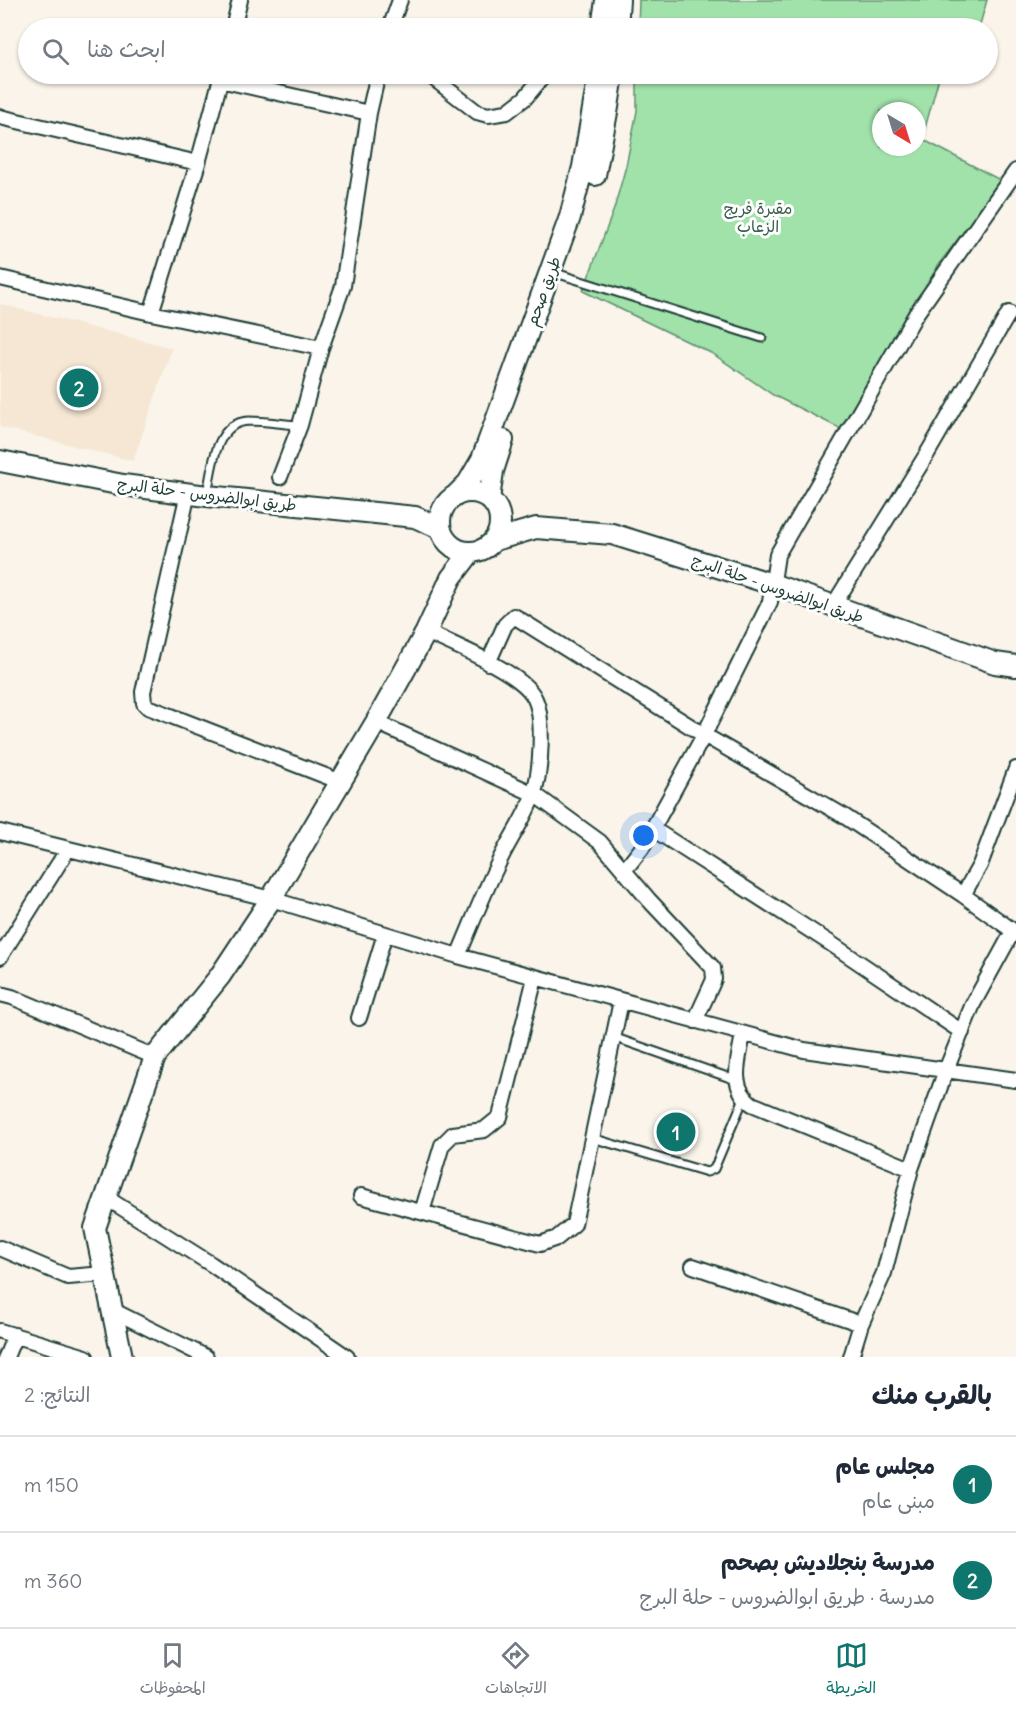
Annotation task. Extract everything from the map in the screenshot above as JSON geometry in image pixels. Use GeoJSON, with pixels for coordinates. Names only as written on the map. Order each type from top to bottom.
{"type":"FeatureCollection","features":[{"type":"Feature","properties":{"kind":"main road"},"geometry":{"type":"LineString","coordinates":[[606,18],[619,0]]}},
{"type":"Feature","properties":{"kind":"main road","name":"طريق صحم"},"geometry":{"type":"LineString","coordinates":[[450,501],[468,483],[482,459],[564,233],[583,167],[596,84]]}},
{"type":"Feature","properties":{"kind":"main road","name":"طريق صحم"},"geometry":{"type":"LineString","coordinates":[[494,506],[495,461],[579,231],[607,117],[612,84]]}},
{"type":"Feature","properties":{"kind":"main road","name":"طريق ابوالضروس - حلة البرج"},"geometry":{"type":"LineString","coordinates":[[0,461],[123,485],[197,495],[415,517],[440,528]]}},
{"type":"Feature","properties":{"kind":"main road"},"geometry":{"type":"LineString","coordinates":[[466,492],[478,493],[494,506],[499,532],[488,547],[470,553],[460,551],[444,538],[440,528],[440,516],[450,501],[466,492]]}},
{"type":"Feature","properties":{"kind":"main road","name":"طريق ابوالضروس - حلة البرج"},"geometry":{"type":"LineString","coordinates":[[415,517],[450,501]]}},
{"type":"Feature","properties":{"kind":"main road","name":"طريق ابوالضروس - حلة البرج"},"geometry":{"type":"LineString","coordinates":[[494,506],[536,528]]}},
{"type":"Feature","properties":{"kind":"main road","name":"طريق ابوالضروس - حلة البرج"},"geometry":{"type":"LineString","coordinates":[[495,540],[536,528],[612,534],[772,584],[995,663],[1016,666]]}},
{"type":"Feature","properties":{"kind":"main road"},"geometry":{"type":"LineString","coordinates":[[451,546],[451,578]]}},
{"type":"Feature","properties":{"kind":"main road"},"geometry":{"type":"LineString","coordinates":[[122,1357],[94,1228],[155,1057],[220,976],[272,898],[376,722],[426,632],[451,578],[470,553]]}},
{"type":"Feature","properties":{"kind":"street"},"geometry":{"type":"LineString","coordinates":[[236,18],[240,0]]}},
{"type":"Feature","properties":{"kind":"street"},"geometry":{"type":"LineString","coordinates":[[394,18],[400,0]]}},
{"type":"Feature","properties":{"kind":"street"},"geometry":{"type":"LineString","coordinates":[[151,312],[198,163],[219,84]]}},
{"type":"Feature","properties":{"kind":"street"},"geometry":{"type":"LineString","coordinates":[[250,84],[369,113]]}},
{"type":"Feature","properties":{"kind":"street"},"geometry":{"type":"LineString","coordinates":[[280,477],[300,425],[321,348],[343,286],[369,113],[376,84]]}},
{"type":"Feature","properties":{"kind":"street"},"geometry":{"type":"LineString","coordinates":[[441,84],[477,112],[488,115],[507,112],[525,98],[537,84]]}},
{"type":"Feature","properties":{"kind":"street"},"geometry":{"type":"LineString","coordinates":[[0,117],[198,163]]}},
{"type":"Feature","properties":{"kind":"street"},"geometry":{"type":"LineString","coordinates":[[624,871],[653,829],[704,735],[770,602],[777,555],[916,314],[1016,171]]}},
{"type":"Feature","properties":{"kind":"street"},"geometry":{"type":"LineString","coordinates":[[0,278],[321,348]]}},
{"type":"Feature","properties":{"kind":"street"},"geometry":{"type":"LineString","coordinates":[[833,606],[921,464],[1010,313]]}},
{"type":"Feature","properties":{"kind":"street"},"geometry":{"type":"LineString","coordinates":[[197,495],[143,692],[144,703],[148,707],[341,782]]}},
{"type":"Feature","properties":{"kind":"street"},"geometry":{"type":"LineString","coordinates":[[488,663],[505,625],[514,616],[704,735],[844,816],[963,895],[1014,932],[974,1004],[946,1070],[911,1169],[884,1273],[861,1323],[851,1357]]}},
{"type":"Feature","properties":{"kind":"street"},"geometry":{"type":"LineString","coordinates":[[426,632],[519,680],[534,696],[542,723],[534,795],[498,864],[458,956]]}},
{"type":"Feature","properties":{"kind":"street"},"geometry":{"type":"LineString","coordinates":[[376,722],[534,795],[600,842],[712,968],[714,979],[694,1021]]}},
{"type":"Feature","properties":{"kind":"street"},"geometry":{"type":"LineString","coordinates":[[963,895],[980,865],[1016,769]]}},
{"type":"Feature","properties":{"kind":"street"},"geometry":{"type":"LineString","coordinates":[[653,829],[830,943],[962,1032]]}},
{"type":"Feature","properties":{"kind":"street"},"geometry":{"type":"LineString","coordinates":[[0,832],[272,898],[458,956],[804,1050],[1016,1080]]}},
{"type":"Feature","properties":{"kind":"street"},"geometry":{"type":"LineString","coordinates":[[0,957],[68,849]]}},
{"type":"Feature","properties":{"kind":"street"},"geometry":{"type":"LineString","coordinates":[[359,1018],[386,934]]}},
{"type":"Feature","properties":{"kind":"street"},"geometry":{"type":"LineString","coordinates":[[422,1212],[442,1144],[453,1134],[484,1130],[500,1117],[536,978]]}},
{"type":"Feature","properties":{"kind":"street"},"geometry":{"type":"LineString","coordinates":[[0,994],[155,1057]]}},
{"type":"Feature","properties":{"kind":"street"},"geometry":{"type":"LineString","coordinates":[[361,1196],[540,1244],[556,1238],[574,1224],[621,1001]]}},
{"type":"Feature","properties":{"kind":"street"},"geometry":{"type":"LineString","coordinates":[[743,1034],[736,1080],[744,1098],[752,1104],[911,1169]]}},
{"type":"Feature","properties":{"kind":"street"},"geometry":{"type":"LineString","coordinates":[[105,1197],[211,1264],[347,1357]]}},
{"type":"Feature","properties":{"kind":"street"},"geometry":{"type":"LineString","coordinates":[[0,1248],[68,1277],[104,1274]]}},
{"type":"Feature","properties":{"kind":"street"},"geometry":{"type":"LineString","coordinates":[[693,1266],[861,1323]]}},
{"type":"Feature","properties":{"kind":"street"},"geometry":{"type":"LineString","coordinates":[[112,1310],[206,1357]]}},
{"type":"Feature","properties":{"kind":"street"},"geometry":{"type":"LineString","coordinates":[[0,1331],[86,1357]]}},
{"type":"Feature","properties":{"kind":"street"},"geometry":{"type":"LineString","coordinates":[[6,1357],[15,1335]]}},
{"type":"Feature","properties":{"kind":"lane"},"geometry":{"type":"LineString","coordinates":[[562,275],[762,338]]}},
{"type":"Feature","properties":{"kind":"lane"},"geometry":{"type":"LineString","coordinates":[[197,495],[220,442],[232,425],[247,421],[300,425]]}},
{"type":"Feature","properties":{"kind":"lane"},"geometry":{"type":"LineString","coordinates":[[613,1037],[736,1080]]}},
{"type":"Feature","properties":{"kind":"lane"},"geometry":{"type":"LineString","coordinates":[[592,1138],[707,1172],[714,1169],[744,1098]]}},
{"type":"Feature","properties":{"kind":"shaded area"},"geometry":{"type":"Polygon","coordinates":[[[0,304],[172,348],[133,461],[0,427],[0,304]]]}},
{"type":"Feature","properties":{"kind":"green space"},"geometry":{"type":"Polygon","coordinates":[[[639,0],[987,0],[982,18],[638,18],[639,0]]]}},
{"type":"Feature","properties":{"kind":"green space","name":"مقبرة فريج الزعاب"},"geometry":{"type":"Polygon","coordinates":[[[637,84],[937,84],[926,125],[926,102],[872,102],[872,156],[926,156],[926,141],[1002,181],[939,264],[843,430],[773,395],[713,354],[583,291],[614,209],[626,166],[637,111],[637,84]]]}},
{"type":"Feature","properties":{"kind":"place","name":"مدرسة بنجلاديش بصحم"},"geometry":{"type":"Point","coordinates":[79,388]}},
{"type":"Feature","properties":{"kind":"place","name":"مجلس عام"},"geometry":{"type":"Point","coordinates":[676,1132]}}]}
